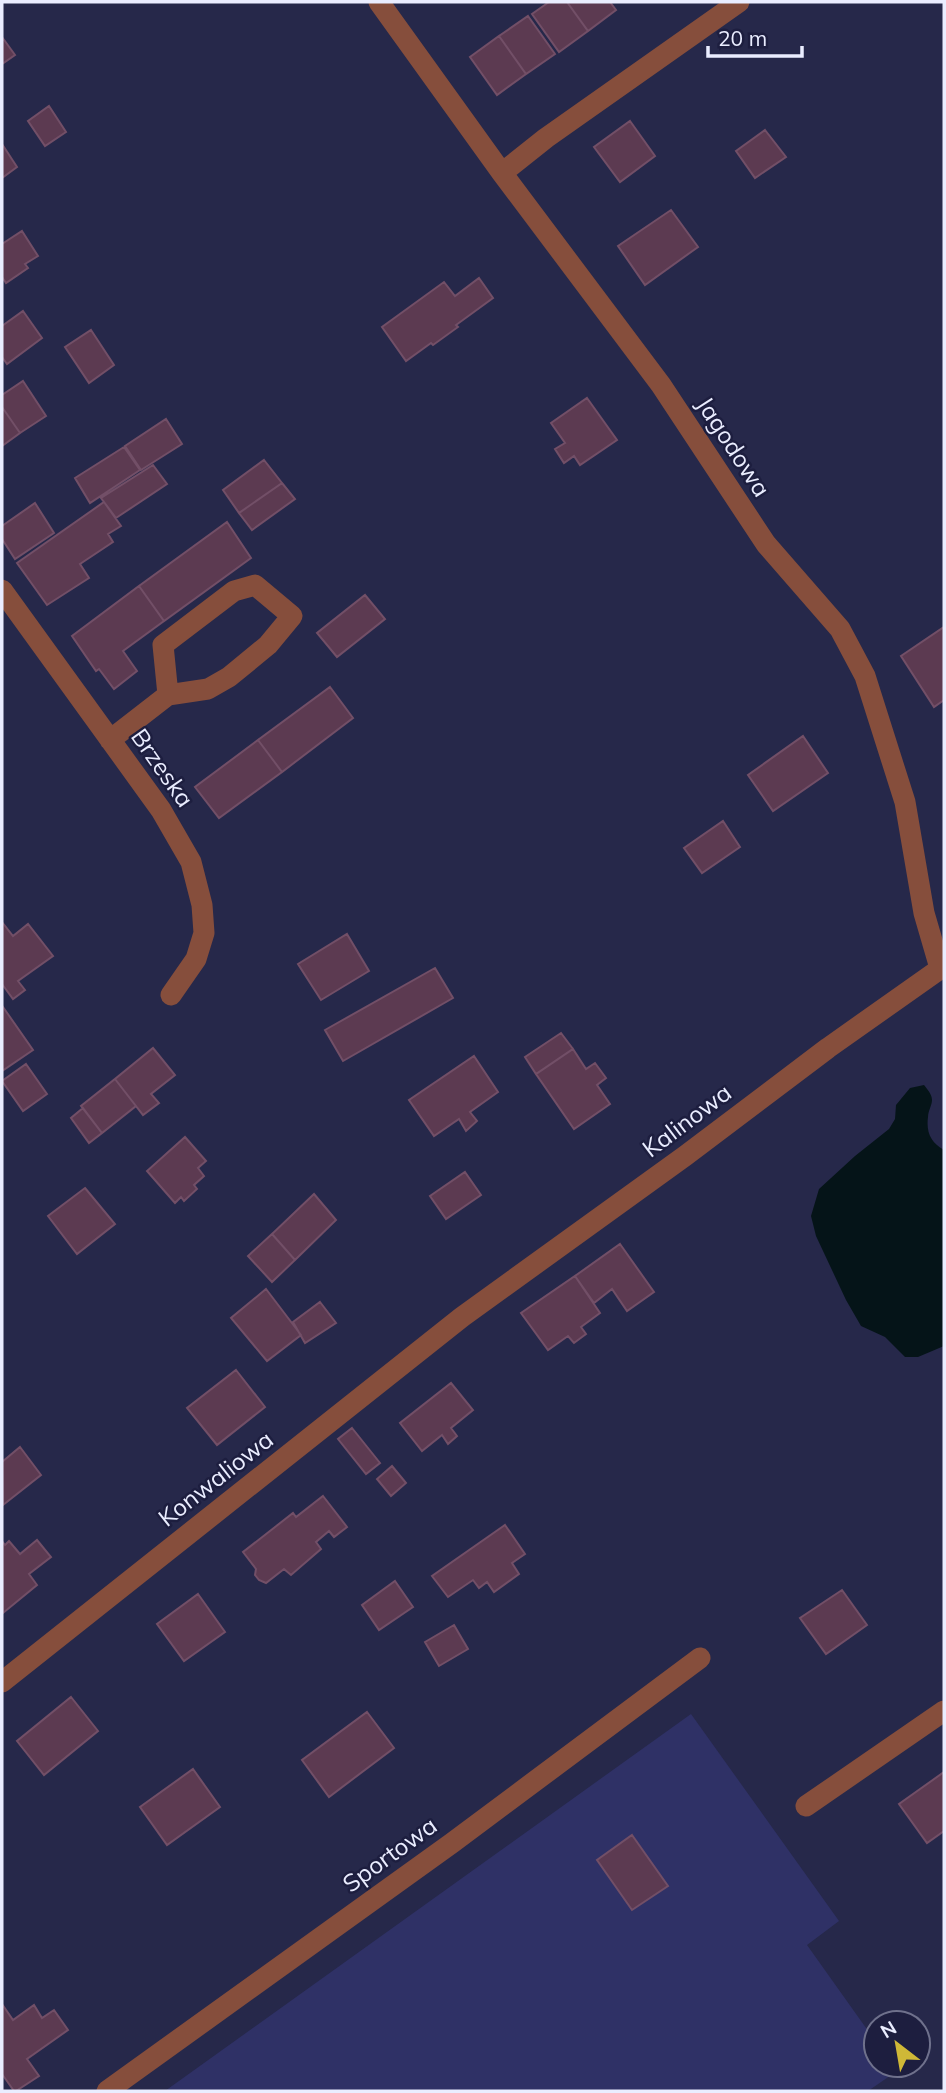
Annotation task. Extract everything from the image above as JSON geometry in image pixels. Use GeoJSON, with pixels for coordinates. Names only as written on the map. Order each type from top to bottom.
{"type":"FeatureCollection","features":[{"type":"Feature","properties":{"kind":"street","name":"Jagodowa"},"geometry":{"type":"LineString","coordinates":[[380,2],[502,173],[661,385],[766,544],[840,629],[865,676],[905,802],[924,913],[942,967]]}},
{"type":"Feature","properties":{"kind":"street"},"geometry":{"type":"LineString","coordinates":[[502,173],[546,138],[739,2]]}},
{"type":"Feature","properties":{"kind":"street"},"geometry":{"type":"LineString","coordinates":[[110,740],[167,695],[208,689],[229,677],[268,645],[292,616],[256,585],[234,591],[163,645],[167,695]]}},
{"type":"Feature","properties":{"kind":"street","name":"Brzeska"},"geometry":{"type":"LineString","coordinates":[[2,590],[161,810],[191,862],[202,905],[204,933],[196,959],[171,995]]}},
{"type":"Feature","properties":{"kind":"street","name":"Kalinowa"},"geometry":{"type":"LineString","coordinates":[[462,1317],[942,967]]}},
{"type":"Feature","properties":{"kind":"street","name":"Konwaliowa"},"geometry":{"type":"LineString","coordinates":[[2,1682],[462,1317]]}},
{"type":"Feature","properties":{"kind":"street","name":"Sportowa"},"geometry":{"type":"LineString","coordinates":[[107,2091],[441,1851],[700,1658]]}},
{"type":"Feature","properties":{"kind":"street"},"geometry":{"type":"LineString","coordinates":[[806,1806],[944,1711]]}},
{"type":"Feature","properties":{"kind":"shaded area"},"geometry":{"type":"Polygon","coordinates":[[[924,1085],[932,1098],[928,1115],[929,1132],[936,1144],[944,1150],[944,1346],[918,1357],[905,1357],[885,1337],[861,1326],[816,1236],[811,1216],[819,1189],[889,1129],[895,1119],[896,1105],[910,1088],[924,1085]]]}},
{"type":"Feature","properties":{"kind":"shaded area"},"geometry":{"type":"Polygon","coordinates":[[[691,1714],[839,1921],[807,1945],[862,2022],[862,2079],[885,2079],[868,2091],[165,2091],[691,1714]]]}},
{"type":"Feature","properties":{"kind":"building"},"geometry":{"type":"Polygon","coordinates":[[[549,2],[567,2],[588,31],[559,52],[532,14],[549,2]]]}},
{"type":"Feature","properties":{"kind":"building"},"geometry":{"type":"Polygon","coordinates":[[[567,2],[610,2],[616,10],[588,31],[567,2]]]}},
{"type":"Feature","properties":{"kind":"building"},"geometry":{"type":"Polygon","coordinates":[[[528,16],[555,54],[526,74],[499,36],[528,16]]]}},
{"type":"Feature","properties":{"kind":"building"},"geometry":{"type":"Polygon","coordinates":[[[499,36],[526,74],[497,95],[470,57],[499,36]]]}},
{"type":"Feature","properties":{"kind":"building"},"geometry":{"type":"Polygon","coordinates":[[[2,37],[15,55],[2,64],[2,37]]]}},
{"type":"Feature","properties":{"kind":"building"},"geometry":{"type":"Polygon","coordinates":[[[49,106],[66,132],[45,146],[28,121],[49,106]]]}},
{"type":"Feature","properties":{"kind":"building"},"geometry":{"type":"Polygon","coordinates":[[[630,121],[655,156],[620,182],[594,147],[630,121]]]}},
{"type":"Feature","properties":{"kind":"building"},"geometry":{"type":"Polygon","coordinates":[[[765,130],[786,157],[755,178],[736,151],[765,130]]]}},
{"type":"Feature","properties":{"kind":"building"},"geometry":{"type":"Polygon","coordinates":[[[2,144],[17,167],[2,178],[2,144]]]}},
{"type":"Feature","properties":{"kind":"building"},"geometry":{"type":"Polygon","coordinates":[[[671,210],[698,247],[645,285],[618,246],[671,210]]]}},
{"type":"Feature","properties":{"kind":"building"},"geometry":{"type":"Polygon","coordinates":[[[22,231],[38,256],[25,264],[28,268],[6,283],[2,277],[2,244],[22,231]]]}},
{"type":"Feature","properties":{"kind":"building"},"geometry":{"type":"Polygon","coordinates":[[[479,278],[493,298],[456,325],[458,327],[406,361],[382,327],[444,282],[455,296],[479,278]]]}},
{"type":"Feature","properties":{"kind":"building"},"geometry":{"type":"Polygon","coordinates":[[[23,311],[42,338],[7,364],[2,357],[2,326],[23,311]]]}},
{"type":"Feature","properties":{"kind":"building"},"geometry":{"type":"Polygon","coordinates":[[[91,330],[114,365],[89,383],[65,347],[91,330]]]}},
{"type":"Feature","properties":{"kind":"building"},"geometry":{"type":"Polygon","coordinates":[[[23,381],[46,416],[20,433],[2,407],[2,395],[23,381]]]}},
{"type":"Feature","properties":{"kind":"building"},"geometry":{"type":"Polygon","coordinates":[[[587,398],[617,440],[580,465],[574,456],[564,463],[555,449],[565,443],[551,423],[587,398]]]}},
{"type":"Feature","properties":{"kind":"building"},"geometry":{"type":"Polygon","coordinates":[[[2,407],[20,433],[2,446],[2,407]]]}},
{"type":"Feature","properties":{"kind":"building"},"geometry":{"type":"Polygon","coordinates":[[[166,419],[182,444],[141,470],[125,446],[166,419]]]}},
{"type":"Feature","properties":{"kind":"building"},"geometry":{"type":"Polygon","coordinates":[[[124,447],[140,470],[90,503],[75,478],[124,447]]]}},
{"type":"Feature","properties":{"kind":"building"},"geometry":{"type":"Polygon","coordinates":[[[264,460],[282,483],[239,513],[223,490],[264,460]]]}},
{"type":"Feature","properties":{"kind":"building"},"geometry":{"type":"Polygon","coordinates":[[[153,465],[167,484],[116,518],[101,498],[153,465]]]}},
{"type":"Feature","properties":{"kind":"building"},"geometry":{"type":"Polygon","coordinates":[[[282,483],[295,499],[252,530],[239,513],[282,483]]]}},
{"type":"Feature","properties":{"kind":"building"},"geometry":{"type":"Polygon","coordinates":[[[104,502],[121,526],[108,534],[113,542],[80,564],[89,578],[47,605],[17,563],[104,502]]]}},
{"type":"Feature","properties":{"kind":"building"},"geometry":{"type":"Polygon","coordinates":[[[35,503],[54,533],[15,559],[2,539],[2,526],[35,503]]]}},
{"type":"Feature","properties":{"kind":"building"},"geometry":{"type":"Polygon","coordinates":[[[227,522],[251,558],[164,621],[139,586],[227,522]]]}},
{"type":"Feature","properties":{"kind":"building"},"geometry":{"type":"Polygon","coordinates":[[[139,586],[164,621],[123,651],[137,671],[114,689],[99,669],[96,671],[72,636],[139,586]]]}},
{"type":"Feature","properties":{"kind":"building"},"geometry":{"type":"Polygon","coordinates":[[[365,595],[385,619],[337,657],[317,633],[365,595]]]}},
{"type":"Feature","properties":{"kind":"building"},"geometry":{"type":"Polygon","coordinates":[[[944,627],[944,700],[934,707],[901,656],[944,627]]]}},
{"type":"Feature","properties":{"kind":"building"},"geometry":{"type":"Polygon","coordinates":[[[330,687],[353,718],[282,772],[258,740],[330,687]]]}},
{"type":"Feature","properties":{"kind":"building"},"geometry":{"type":"Polygon","coordinates":[[[803,736],[828,773],[773,811],[748,775],[803,736]]]}},
{"type":"Feature","properties":{"kind":"building"},"geometry":{"type":"Polygon","coordinates":[[[258,740],[282,772],[219,818],[195,787],[258,740]]]}},
{"type":"Feature","properties":{"kind":"building"},"geometry":{"type":"Polygon","coordinates":[[[723,821],[740,847],[702,873],[684,848],[723,821]]]}},
{"type":"Feature","properties":{"kind":"building"},"geometry":{"type":"Polygon","coordinates":[[[2,922],[13,936],[28,924],[53,956],[18,981],[25,990],[13,999],[2,984],[2,922]]]}},
{"type":"Feature","properties":{"kind":"building"},"geometry":{"type":"Polygon","coordinates":[[[347,934],[369,971],[321,1000],[298,964],[347,934]]]}},
{"type":"Feature","properties":{"kind":"building"},"geometry":{"type":"Polygon","coordinates":[[[435,968],[453,998],[343,1061],[325,1030],[435,968]]]}},
{"type":"Feature","properties":{"kind":"building"},"geometry":{"type":"Polygon","coordinates":[[[2,1008],[33,1050],[2,1071],[2,1008]]]}},
{"type":"Feature","properties":{"kind":"building"},"geometry":{"type":"Polygon","coordinates":[[[561,1033],[573,1049],[536,1074],[525,1057],[561,1033]]]}},
{"type":"Feature","properties":{"kind":"building"},"geometry":{"type":"Polygon","coordinates":[[[153,1048],[175,1075],[151,1094],[159,1103],[143,1115],[115,1079],[153,1048]]]}},
{"type":"Feature","properties":{"kind":"building"},"geometry":{"type":"Polygon","coordinates":[[[573,1049],[586,1069],[595,1063],[606,1078],[597,1085],[610,1104],[574,1129],[536,1074],[573,1049]]]}},
{"type":"Feature","properties":{"kind":"building"},"geometry":{"type":"Polygon","coordinates":[[[474,1056],[498,1092],[470,1112],[477,1121],[466,1131],[459,1119],[434,1136],[409,1100],[474,1056]]]}},
{"type":"Feature","properties":{"kind":"building"},"geometry":{"type":"Polygon","coordinates":[[[26,1064],[47,1094],[23,1111],[2,1081],[26,1064]]]}},
{"type":"Feature","properties":{"kind":"building"},"geometry":{"type":"Polygon","coordinates":[[[115,1079],[136,1106],[102,1133],[81,1106],[115,1079]]]}},
{"type":"Feature","properties":{"kind":"building"},"geometry":{"type":"Polygon","coordinates":[[[83,1108],[102,1133],[89,1143],[71,1118],[83,1108]]]}},
{"type":"Feature","properties":{"kind":"building"},"geometry":{"type":"Polygon","coordinates":[[[185,1137],[206,1161],[198,1168],[204,1176],[194,1185],[197,1189],[184,1201],[181,1197],[175,1203],[147,1171],[185,1137]]]}},
{"type":"Feature","properties":{"kind":"building"},"geometry":{"type":"Polygon","coordinates":[[[465,1172],[481,1195],[446,1219],[430,1196],[465,1172]]]}},
{"type":"Feature","properties":{"kind":"building"},"geometry":{"type":"Polygon","coordinates":[[[85,1188],[115,1224],[77,1254],[48,1216],[85,1188]]]}},
{"type":"Feature","properties":{"kind":"building"},"geometry":{"type":"Polygon","coordinates":[[[314,1194],[336,1220],[295,1260],[272,1234],[314,1194]]]}},
{"type":"Feature","properties":{"kind":"building"},"geometry":{"type":"Polygon","coordinates":[[[272,1234],[295,1260],[272,1282],[248,1256],[272,1234]]]}},
{"type":"Feature","properties":{"kind":"building"},"geometry":{"type":"Polygon","coordinates":[[[620,1244],[654,1292],[627,1311],[612,1289],[594,1303],[575,1276],[620,1244]]]}},
{"type":"Feature","properties":{"kind":"building"},"geometry":{"type":"Polygon","coordinates":[[[575,1276],[600,1313],[581,1327],[586,1334],[574,1343],[568,1336],[548,1350],[521,1313],[575,1276]]]}},
{"type":"Feature","properties":{"kind":"building"},"geometry":{"type":"Polygon","coordinates":[[[266,1289],[301,1335],[267,1361],[231,1318],[266,1289]]]}},
{"type":"Feature","properties":{"kind":"building"},"geometry":{"type":"Polygon","coordinates":[[[320,1302],[336,1323],[305,1343],[293,1322],[320,1302]]]}},
{"type":"Feature","properties":{"kind":"building"},"geometry":{"type":"Polygon","coordinates":[[[236,1370],[265,1407],[217,1445],[187,1408],[236,1370]]]}},
{"type":"Feature","properties":{"kind":"building"},"geometry":{"type":"Polygon","coordinates":[[[451,1383],[473,1410],[451,1428],[457,1436],[448,1444],[442,1435],[422,1451],[400,1423],[451,1383]]]}},
{"type":"Feature","properties":{"kind":"building"},"geometry":{"type":"Polygon","coordinates":[[[352,1428],[380,1463],[366,1474],[338,1439],[352,1428]]]}},
{"type":"Feature","properties":{"kind":"building"},"geometry":{"type":"Polygon","coordinates":[[[20,1447],[41,1475],[3,1505],[2,1462],[20,1447]]]}},
{"type":"Feature","properties":{"kind":"building"},"geometry":{"type":"Polygon","coordinates":[[[392,1466],[406,1483],[391,1496],[377,1479],[392,1466]]]}},
{"type":"Feature","properties":{"kind":"building"},"geometry":{"type":"Polygon","coordinates":[[[323,1496],[347,1527],[334,1537],[329,1531],[316,1542],[321,1549],[291,1575],[284,1569],[266,1583],[259,1580],[255,1575],[256,1569],[243,1552],[293,1513],[296,1517],[323,1496]]]}},
{"type":"Feature","properties":{"kind":"building"},"geometry":{"type":"Polygon","coordinates":[[[505,1525],[525,1554],[512,1563],[519,1574],[494,1592],[487,1582],[479,1588],[473,1580],[448,1597],[432,1576],[505,1525]]]}},
{"type":"Feature","properties":{"kind":"building"},"geometry":{"type":"Polygon","coordinates":[[[37,1540],[51,1557],[29,1574],[37,1585],[3,1613],[2,1541],[5,1545],[9,1541],[20,1554],[37,1540]]]}},
{"type":"Feature","properties":{"kind":"building"},"geometry":{"type":"Polygon","coordinates":[[[395,1581],[413,1607],[379,1630],[362,1605],[395,1581]]]}},
{"type":"Feature","properties":{"kind":"building"},"geometry":{"type":"Polygon","coordinates":[[[842,1590],[867,1625],[826,1654],[800,1618],[842,1590]]]}},
{"type":"Feature","properties":{"kind":"building"},"geometry":{"type":"Polygon","coordinates":[[[198,1594],[225,1632],[184,1661],[157,1624],[198,1594]]]}},
{"type":"Feature","properties":{"kind":"building"},"geometry":{"type":"Polygon","coordinates":[[[454,1625],[468,1649],[439,1666],[425,1642],[454,1625]]]}},
{"type":"Feature","properties":{"kind":"building"},"geometry":{"type":"Polygon","coordinates":[[[71,1697],[98,1731],[44,1775],[17,1741],[71,1697]]]}},
{"type":"Feature","properties":{"kind":"building"},"geometry":{"type":"Polygon","coordinates":[[[367,1712],[394,1748],[329,1797],[302,1760],[367,1712]]]}},
{"type":"Feature","properties":{"kind":"building"},"geometry":{"type":"Polygon","coordinates":[[[193,1769],[220,1807],[167,1845],[140,1807],[193,1769]]]}},
{"type":"Feature","properties":{"kind":"building"},"geometry":{"type":"Polygon","coordinates":[[[944,1772],[944,1831],[927,1843],[899,1804],[944,1772]]]}},
{"type":"Feature","properties":{"kind":"building"},"geometry":{"type":"Polygon","coordinates":[[[632,1835],[668,1886],[632,1910],[597,1860],[632,1835]]]}},
{"type":"Feature","properties":{"kind":"building"},"geometry":{"type":"Polygon","coordinates":[[[2,2004],[13,2020],[34,2005],[42,2018],[54,2010],[68,2030],[27,2059],[39,2076],[16,2091],[2,2074],[2,2004]]]}}]}
